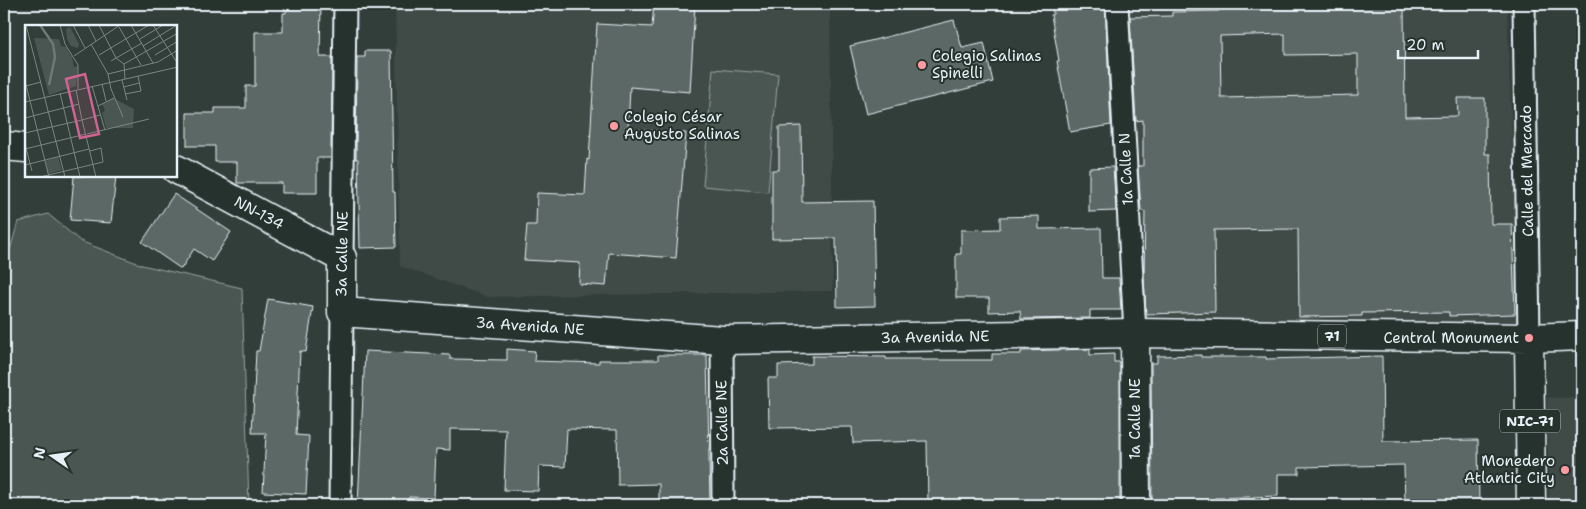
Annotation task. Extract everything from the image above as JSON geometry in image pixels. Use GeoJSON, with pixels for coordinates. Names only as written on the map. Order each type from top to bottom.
{"type":"FeatureCollection","features":[{"type":"Feature","properties":{"kind":"main road"},"geometry":{"type":"LineString","coordinates":[[4,146],[25,148]]}},
{"type":"Feature","properties":{"kind":"main road","name":"NN-134"},"geometry":{"type":"LineString","coordinates":[[178,170],[342,258]]}},
{"type":"Feature","properties":{"kind":"main road","name":"3a Calle NE"},"geometry":{"type":"LineString","coordinates":[[342,258],[342,312]]}},
{"type":"Feature","properties":{"kind":"main road","name":"3a Avenida NE"},"geometry":{"type":"LineString","coordinates":[[342,312],[722,340],[1135,333],[1529,338],[1582,336]]}},
{"type":"Feature","properties":{"kind":"main road","name":"1a Calle NE"},"geometry":{"type":"LineString","coordinates":[[1135,333],[1136,505]]}},
{"type":"Feature","properties":{"kind":"main road","name":"NIC-71"},"geometry":{"type":"LineString","coordinates":[[1529,338],[1531,505]]}},
{"type":"Feature","properties":{"kind":"street","name":"3a Calle NE"},"geometry":{"type":"LineString","coordinates":[[342,258],[345,4]]}},
{"type":"Feature","properties":{"kind":"street","name":"1a Calle N"},"geometry":{"type":"LineString","coordinates":[[1117,4],[1135,333]]}},
{"type":"Feature","properties":{"kind":"street","name":"Calle del Mercado"},"geometry":{"type":"LineString","coordinates":[[1524,4],[1529,338]]}},
{"type":"Feature","properties":{"kind":"street","name":"3a Calle NE"},"geometry":{"type":"LineString","coordinates":[[340,505],[342,312]]}},
{"type":"Feature","properties":{"kind":"street","name":"2a Calle NE"},"geometry":{"type":"LineString","coordinates":[[722,340],[723,505]]}},
{"type":"Feature","properties":{"kind":"shaded area","name":"Colegio César Augusto Salinas"},"geometry":{"type":"Polygon","coordinates":[[[395,4],[830,4],[833,291],[488,297],[400,266],[395,4]]]}},
{"type":"Feature","properties":{"kind":"shaded area"},"geometry":{"type":"Polygon","coordinates":[[[1119,4],[1507,4],[1519,330],[1135,333],[1119,4]]]}},
{"type":"Feature","properties":{"kind":"shaded area"},"geometry":{"type":"Polygon","coordinates":[[[713,69],[778,74],[768,192],[703,186],[713,69]]]}},
{"type":"Feature","properties":{"kind":"shaded area"},"geometry":{"type":"Polygon","coordinates":[[[48,214],[80,241],[142,265],[242,288],[249,505],[4,505],[4,263],[6,264],[18,222],[48,214]]]}},
{"type":"Feature","properties":{"kind":"shaded area"},"geometry":{"type":"Polygon","coordinates":[[[1582,397],[1582,505],[1549,505],[1547,398],[1582,397]]]}},
{"type":"Feature","properties":{"kind":"building"},"geometry":{"type":"Polygon","coordinates":[[[286,4],[321,4],[320,57],[332,57],[331,158],[317,158],[317,193],[282,193],[282,183],[237,183],[237,162],[215,162],[215,146],[187,146],[187,113],[215,113],[215,108],[246,108],[246,86],[255,86],[255,32],[283,32],[283,13],[286,13],[286,4]]]}},
{"type":"Feature","properties":{"kind":"building"},"geometry":{"type":"Polygon","coordinates":[[[654,4],[695,4],[690,92],[630,87],[628,129],[686,133],[676,258],[609,253],[606,286],[579,284],[580,263],[524,260],[527,225],[536,225],[537,193],[585,195],[587,159],[589,160],[597,24],[652,27],[654,4]]]}},
{"type":"Feature","properties":{"kind":"building"},"geometry":{"type":"Polygon","coordinates":[[[1052,4],[1105,4],[1111,125],[1070,132],[1057,61],[1059,61],[1051,15],[1053,14],[1052,4]]]}},
{"type":"Feature","properties":{"kind":"building"},"geometry":{"type":"Polygon","coordinates":[[[1219,4],[1404,4],[1405,117],[1458,116],[1457,98],[1485,98],[1485,154],[1490,154],[1491,224],[1512,224],[1515,314],[1449,316],[1449,312],[1362,313],[1362,316],[1299,317],[1298,229],[1214,230],[1215,312],[1146,314],[1144,277],[1145,211],[1141,211],[1138,166],[1143,166],[1143,120],[1136,121],[1130,17],[1172,16],[1172,12],[1219,11],[1219,4]],[[1285,34],[1220,36],[1221,98],[1358,95],[1358,54],[1285,55],[1285,34]]]}},
{"type":"Feature","properties":{"kind":"building","name":"Colegio Salinas Spinelli"},"geometry":{"type":"Polygon","coordinates":[[[954,20],[962,48],[984,43],[993,82],[866,114],[850,46],[954,20]]]}},
{"type":"Feature","properties":{"kind":"building"},"geometry":{"type":"Polygon","coordinates":[[[365,51],[391,51],[393,192],[395,192],[396,247],[360,248],[358,159],[356,159],[357,57],[365,57],[365,51]]]}},
{"type":"Feature","properties":{"kind":"building"},"geometry":{"type":"Polygon","coordinates":[[[801,126],[802,202],[873,201],[875,306],[837,307],[836,238],[772,239],[772,170],[779,170],[779,127],[801,126]]]}},
{"type":"Feature","properties":{"kind":"building"},"geometry":{"type":"Polygon","coordinates":[[[1113,167],[1116,211],[1089,212],[1089,168],[1113,167]]]}},
{"type":"Feature","properties":{"kind":"building"},"geometry":{"type":"Polygon","coordinates":[[[74,178],[116,178],[111,223],[70,220],[74,178]]]}},
{"type":"Feature","properties":{"kind":"building"},"geometry":{"type":"Polygon","coordinates":[[[174,194],[231,232],[212,261],[194,249],[181,269],[142,242],[174,194]]]}},
{"type":"Feature","properties":{"kind":"building"},"geometry":{"type":"Polygon","coordinates":[[[1039,216],[1039,229],[1101,228],[1102,278],[1119,278],[1121,310],[1090,310],[1090,318],[1021,319],[1020,311],[989,312],[989,298],[956,298],[956,254],[961,254],[961,230],[1000,229],[1000,217],[1039,216]]]}},
{"type":"Feature","properties":{"kind":"building"},"geometry":{"type":"Polygon","coordinates":[[[268,299],[313,307],[306,352],[300,351],[296,435],[309,436],[306,494],[263,492],[266,433],[252,433],[256,351],[259,351],[268,299]]]}},
{"type":"Feature","properties":{"kind":"building"},"geometry":{"type":"Polygon","coordinates":[[[507,349],[535,351],[534,361],[599,363],[599,360],[658,360],[658,355],[707,355],[710,505],[659,505],[659,484],[618,485],[617,430],[567,429],[565,467],[539,466],[538,491],[504,490],[506,430],[450,429],[450,450],[436,449],[434,498],[409,497],[409,505],[358,505],[365,351],[450,355],[450,359],[507,360],[507,349]]]}},
{"type":"Feature","properties":{"kind":"building"},"geometry":{"type":"Polygon","coordinates":[[[1090,349],[1090,355],[1114,354],[1114,362],[1120,362],[1120,505],[928,505],[927,441],[853,443],[852,427],[769,428],[768,378],[778,378],[778,365],[812,364],[812,356],[886,357],[886,359],[922,360],[992,360],[992,354],[1021,354],[1021,351],[1090,349]]]}},
{"type":"Feature","properties":{"kind":"building"},"geometry":{"type":"Polygon","coordinates":[[[1201,355],[1201,357],[1266,357],[1266,359],[1382,356],[1383,441],[1478,440],[1479,505],[1405,505],[1404,465],[1299,467],[1299,474],[1278,474],[1278,496],[1215,498],[1215,505],[1152,505],[1151,363],[1157,363],[1157,356],[1201,355]]]}},
{"type":"Feature","properties":{"kind":"place","name":"Colegio Salinas Spinelli"},"geometry":{"type":"Point","coordinates":[922,65]}},
{"type":"Feature","properties":{"kind":"place","name":"Colegio César Augusto Salinas"},"geometry":{"type":"Point","coordinates":[614,126]}},
{"type":"Feature","properties":{"kind":"place","name":"Central Monument"},"geometry":{"type":"Point","coordinates":[1529,338]}},
{"type":"Feature","properties":{"kind":"place","name":"Monedero Atlantic City"},"geometry":{"type":"Point","coordinates":[1565,470]}}]}
